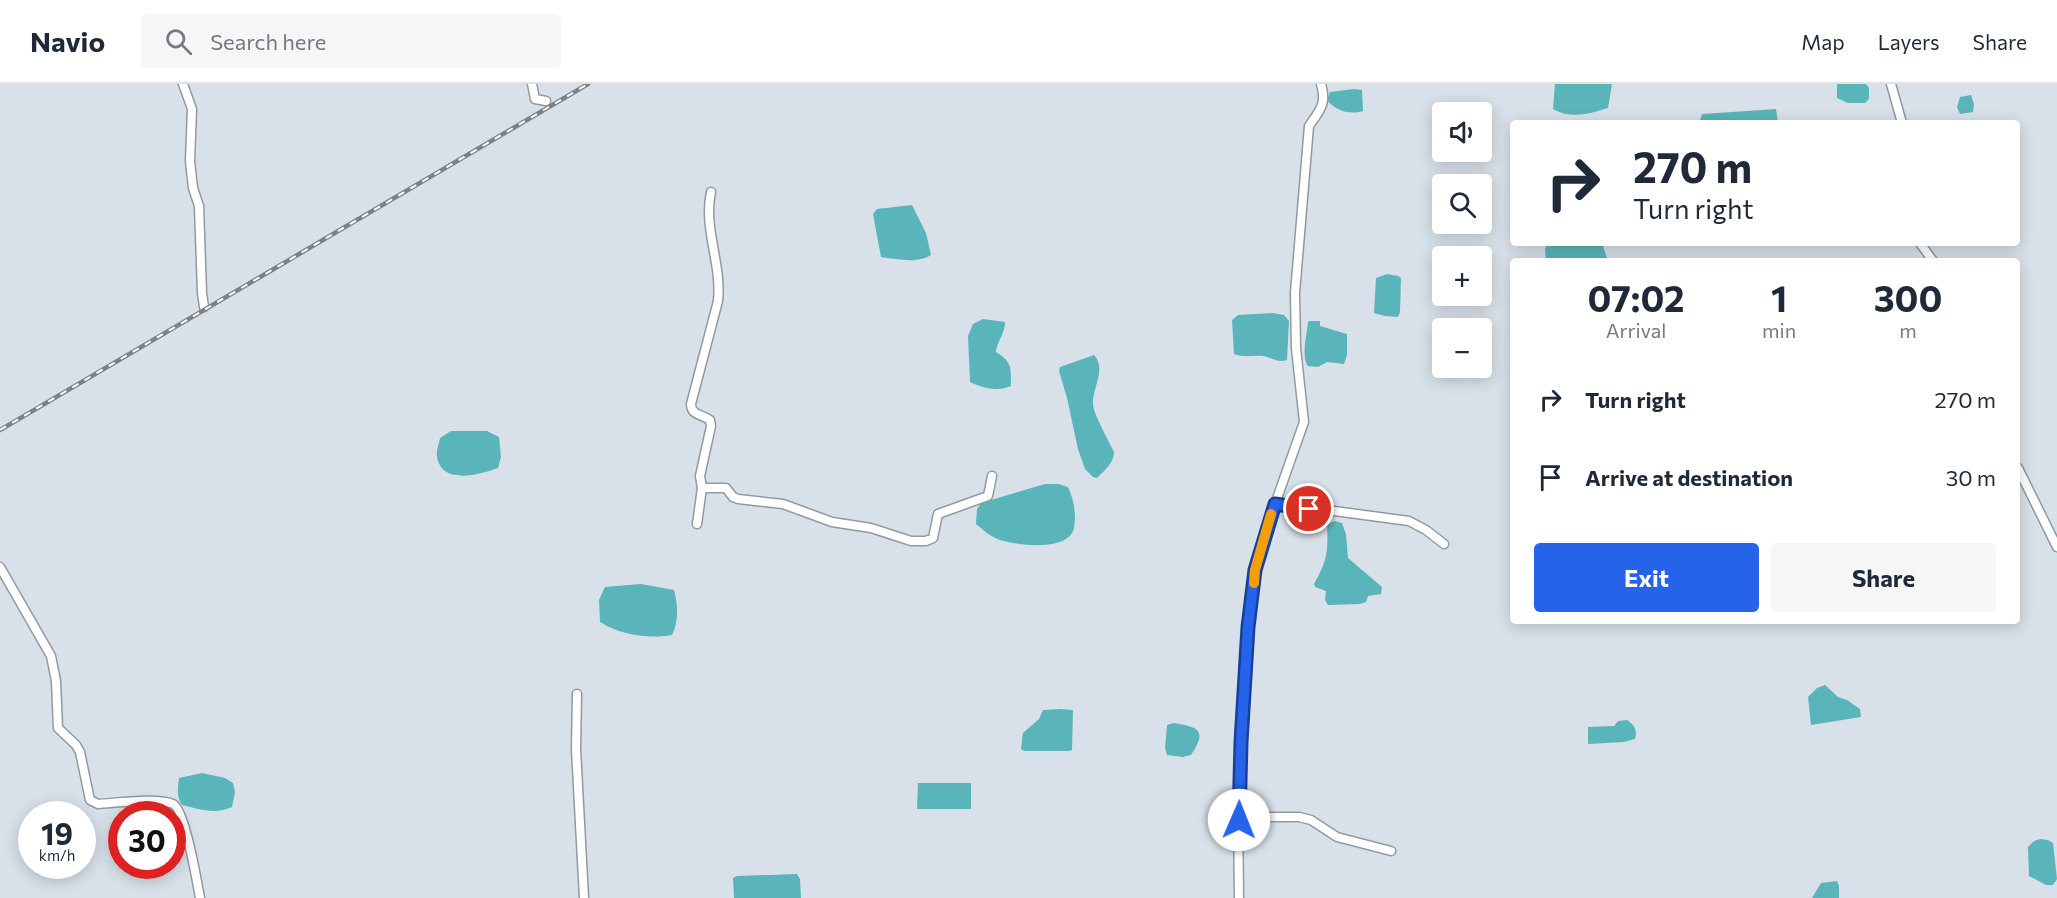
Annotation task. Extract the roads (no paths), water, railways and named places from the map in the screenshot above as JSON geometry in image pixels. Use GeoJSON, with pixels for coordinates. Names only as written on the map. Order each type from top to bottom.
{"type":"FeatureCollection","features":[{"type":"Feature","properties":{"kind":"street"},"geometry":{"type":"LineString","coordinates":[[183,84],[192,109],[190,161],[193,188],[199,206],[204,307]]}},
{"type":"Feature","properties":{"kind":"street"},"geometry":{"type":"LineString","coordinates":[[532,84],[535,99],[546,101]]}},
{"type":"Feature","properties":{"kind":"street"},"geometry":{"type":"LineString","coordinates":[[1239,898],[1241,742],[1248,627],[1255,570],[1304,422],[1296,348],[1295,293],[1309,126],[1321,108],[1325,97],[1321,84]]}},
{"type":"Feature","properties":{"kind":"street"},"geometry":{"type":"LineString","coordinates":[[1891,84],[1901,120]]}},
{"type":"Feature","properties":{"kind":"street"},"geometry":{"type":"LineString","coordinates":[[697,524],[702,488],[700,476],[711,426],[710,420],[694,414],[691,404],[718,301],[720,284],[708,206],[711,192]]}},
{"type":"Feature","properties":{"kind":"street"},"geometry":{"type":"LineString","coordinates":[[2020,472],[2057,547]]}},
{"type":"Feature","properties":{"kind":"street"},"geometry":{"type":"LineString","coordinates":[[702,488],[726,488],[733,497],[738,499],[783,504],[832,522],[871,528],[911,541],[926,541],[933,538],[938,514],[987,496],[992,476]]}},
{"type":"Feature","properties":{"kind":"street"},"geometry":{"type":"LineString","coordinates":[[1275,504],[1290,508],[1409,520],[1444,544]]}},
{"type":"Feature","properties":{"kind":"street"},"geometry":{"type":"LineString","coordinates":[[0,567],[51,656],[56,681],[58,728],[80,752],[90,800],[98,804],[152,801],[172,803],[178,808],[187,833],[200,898]]}},
{"type":"Feature","properties":{"kind":"street"},"geometry":{"type":"LineString","coordinates":[[577,694],[576,749],[584,898]]}},
{"type":"Feature","properties":{"kind":"street"},"geometry":{"type":"LineString","coordinates":[[1239,820],[1299,817],[1311,820],[1336,837],[1391,851]]}},
{"type":"Feature","properties":{"kind":"water"},"geometry":{"type":"Polygon","coordinates":[[[1555,84],[1612,84],[1608,108],[1573,115],[1553,109],[1555,84]]]}},
{"type":"Feature","properties":{"kind":"water"},"geometry":{"type":"Polygon","coordinates":[[[1837,84],[1866,84],[1869,88],[1869,99],[1865,103],[1848,103],[1837,98],[1837,84]]]}},
{"type":"Feature","properties":{"kind":"water"},"geometry":{"type":"Polygon","coordinates":[[[1362,90],[1363,111],[1353,113],[1343,111],[1334,107],[1327,100],[1330,92],[1362,90]]]}},
{"type":"Feature","properties":{"kind":"water"},"geometry":{"type":"Polygon","coordinates":[[[1971,95],[1974,104],[1973,112],[1960,114],[1957,107],[1960,97],[1971,95]]]}},
{"type":"Feature","properties":{"kind":"water"},"geometry":{"type":"Polygon","coordinates":[[[1776,109],[1778,120],[1700,120],[1702,114],[1776,109]]]}},
{"type":"Feature","properties":{"kind":"water"},"geometry":{"type":"Polygon","coordinates":[[[912,205],[926,233],[931,255],[913,260],[881,257],[873,214],[877,209],[912,205]]]}},
{"type":"Feature","properties":{"kind":"water"},"geometry":{"type":"Polygon","coordinates":[[[1546,246],[1603,246],[1607,258],[1546,258],[1546,246]]]}},
{"type":"Feature","properties":{"kind":"water"},"geometry":{"type":"Polygon","coordinates":[[[1387,274],[1401,278],[1398,317],[1374,313],[1376,278],[1387,274]]]}},
{"type":"Feature","properties":{"kind":"water"},"geometry":{"type":"Polygon","coordinates":[[[1273,313],[1284,315],[1289,321],[1287,360],[1234,354],[1232,320],[1238,315],[1273,313]]]}},
{"type":"Feature","properties":{"kind":"water"},"geometry":{"type":"Polygon","coordinates":[[[983,319],[1005,322],[996,352],[1010,366],[1011,386],[990,389],[970,382],[968,336],[973,324],[983,319]]]}},
{"type":"Feature","properties":{"kind":"water"},"geometry":{"type":"Polygon","coordinates":[[[1320,321],[1320,326],[1347,334],[1347,355],[1344,364],[1327,362],[1318,367],[1308,366],[1305,351],[1308,322],[1320,321]]]}},
{"type":"Feature","properties":{"kind":"water"},"geometry":{"type":"Polygon","coordinates":[[[1094,355],[1098,360],[1099,372],[1093,405],[1114,452],[1110,463],[1097,478],[1085,469],[1059,371],[1060,367],[1094,355]]]}},
{"type":"Feature","properties":{"kind":"water"},"geometry":{"type":"Polygon","coordinates":[[[451,431],[487,431],[499,437],[501,457],[498,468],[462,476],[446,472],[440,466],[437,452],[440,438],[451,431]]]}},
{"type":"Feature","properties":{"kind":"water"},"geometry":{"type":"Polygon","coordinates":[[[1045,484],[1058,484],[1068,487],[1070,491],[1075,519],[1073,531],[1066,539],[1049,544],[1017,544],[997,539],[976,524],[977,509],[981,503],[1045,484]]]}},
{"type":"Feature","properties":{"kind":"water"},"geometry":{"type":"Polygon","coordinates":[[[1335,521],[1342,523],[1346,534],[1348,558],[1382,587],[1381,594],[1368,596],[1366,602],[1328,605],[1325,600],[1326,591],[1315,587],[1314,584],[1326,555],[1327,524],[1335,521]]]}},
{"type":"Feature","properties":{"kind":"water"},"geometry":{"type":"Polygon","coordinates":[[[641,584],[674,590],[677,613],[672,635],[635,635],[600,622],[599,600],[605,587],[641,584]]]}},
{"type":"Feature","properties":{"kind":"water"},"geometry":{"type":"Polygon","coordinates":[[[1825,685],[1838,697],[1860,709],[1861,717],[1811,725],[1808,697],[1817,688],[1825,685]]]}},
{"type":"Feature","properties":{"kind":"water"},"geometry":{"type":"Polygon","coordinates":[[[1043,710],[1073,710],[1072,750],[1024,751],[1021,749],[1023,733],[1039,719],[1043,710]]]}},
{"type":"Feature","properties":{"kind":"water"},"geometry":{"type":"Polygon","coordinates":[[[1627,720],[1635,728],[1635,739],[1624,742],[1588,744],[1588,727],[1614,726],[1618,721],[1627,720]]]}},
{"type":"Feature","properties":{"kind":"water"},"geometry":{"type":"Polygon","coordinates":[[[1174,723],[1189,726],[1198,731],[1199,740],[1191,755],[1183,757],[1167,755],[1165,748],[1167,725],[1174,723]]]}},
{"type":"Feature","properties":{"kind":"water"},"geometry":{"type":"Polygon","coordinates":[[[202,773],[225,778],[233,783],[235,792],[232,807],[213,811],[186,806],[186,801],[180,801],[178,795],[179,778],[202,773]]]}},
{"type":"Feature","properties":{"kind":"water"},"geometry":{"type":"Polygon","coordinates":[[[918,783],[971,783],[971,809],[917,809],[918,783]]]}},
{"type":"Feature","properties":{"kind":"water"},"geometry":{"type":"Polygon","coordinates":[[[2040,839],[2053,843],[2057,879],[2053,885],[2046,885],[2029,876],[2028,847],[2040,839]]]}},
{"type":"Feature","properties":{"kind":"water"},"geometry":{"type":"Polygon","coordinates":[[[797,874],[800,879],[801,898],[734,898],[733,878],[737,876],[797,874]]]}},
{"type":"Feature","properties":{"kind":"water"},"geometry":{"type":"Polygon","coordinates":[[[1837,881],[1839,898],[1812,898],[1821,883],[1837,881]]]}},
{"type":"Feature","properties":{"kind":"railway"},"geometry":{"type":"LineString","coordinates":[[0,430],[588,84]]}}]}
